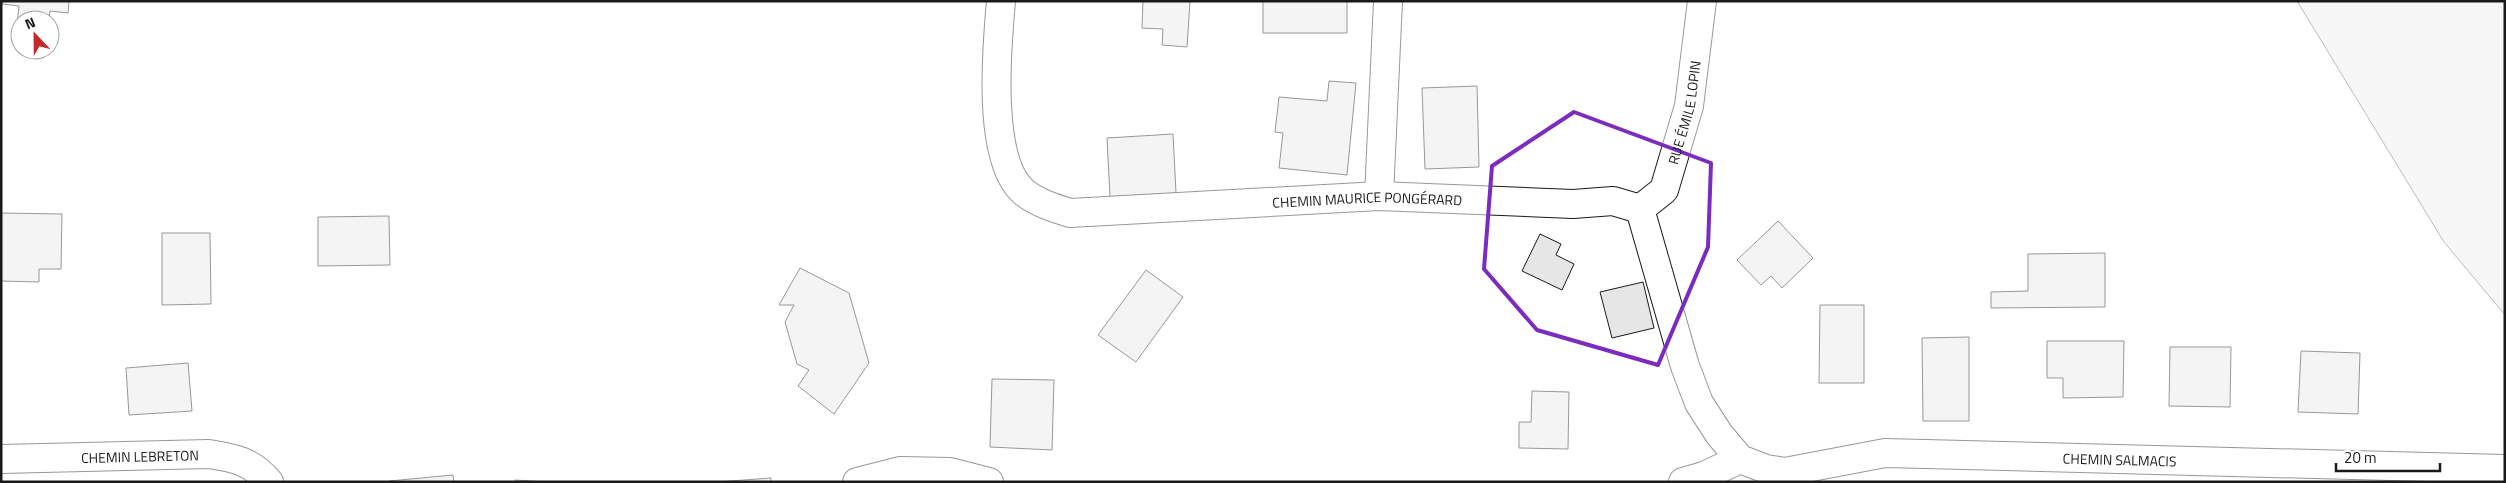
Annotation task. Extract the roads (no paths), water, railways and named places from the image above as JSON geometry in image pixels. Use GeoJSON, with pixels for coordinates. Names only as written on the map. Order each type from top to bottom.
{"type":"FeatureCollection","features":[{"type":"Feature","properties":{"kind":"street","name":"CHEMIN MAURICE PONGÉRARD"},"geometry":{"type":"LineString","coordinates":[[1002,1],[996,56],[1001,149],[1010,172],[1024,192],[1046,205],[1070,213],[1379,196],[1573,204],[1613,201],[1640,209]]}},
{"type":"Feature","properties":{"kind":"street"},"geometry":{"type":"LineString","coordinates":[[1379,196],[1388,1]]}},
{"type":"Feature","properties":{"kind":"street","name":"RUE ÉMILE LOPIN"},"geometry":{"type":"LineString","coordinates":[[1640,209],[1664,190],[1686,115],[1702,1]]}},
{"type":"Feature","properties":{"kind":"street"},"geometry":{"type":"LineString","coordinates":[[1640,209],[1685,366],[1699,403],[1719,434],[1740,459],[1704,476],[1683,482]]}},
{"type":"Feature","properties":{"kind":"street","name":"CHEMIN SALMACIS"},"geometry":{"type":"LineString","coordinates":[[1740,459],[1766,469],[1785,472],[1886,453],[2505,469]]}},
{"type":"Feature","properties":{"kind":"street","name":"CHEMIN LEBRETON"},"geometry":{"type":"LineString","coordinates":[[1,459],[208,454],[235,458],[258,470],[269,482]]}},
{"type":"Feature","properties":{"kind":"street"},"geometry":{"type":"LineString","coordinates":[[857,482],[900,471],[950,472],[989,482]]}}]}
